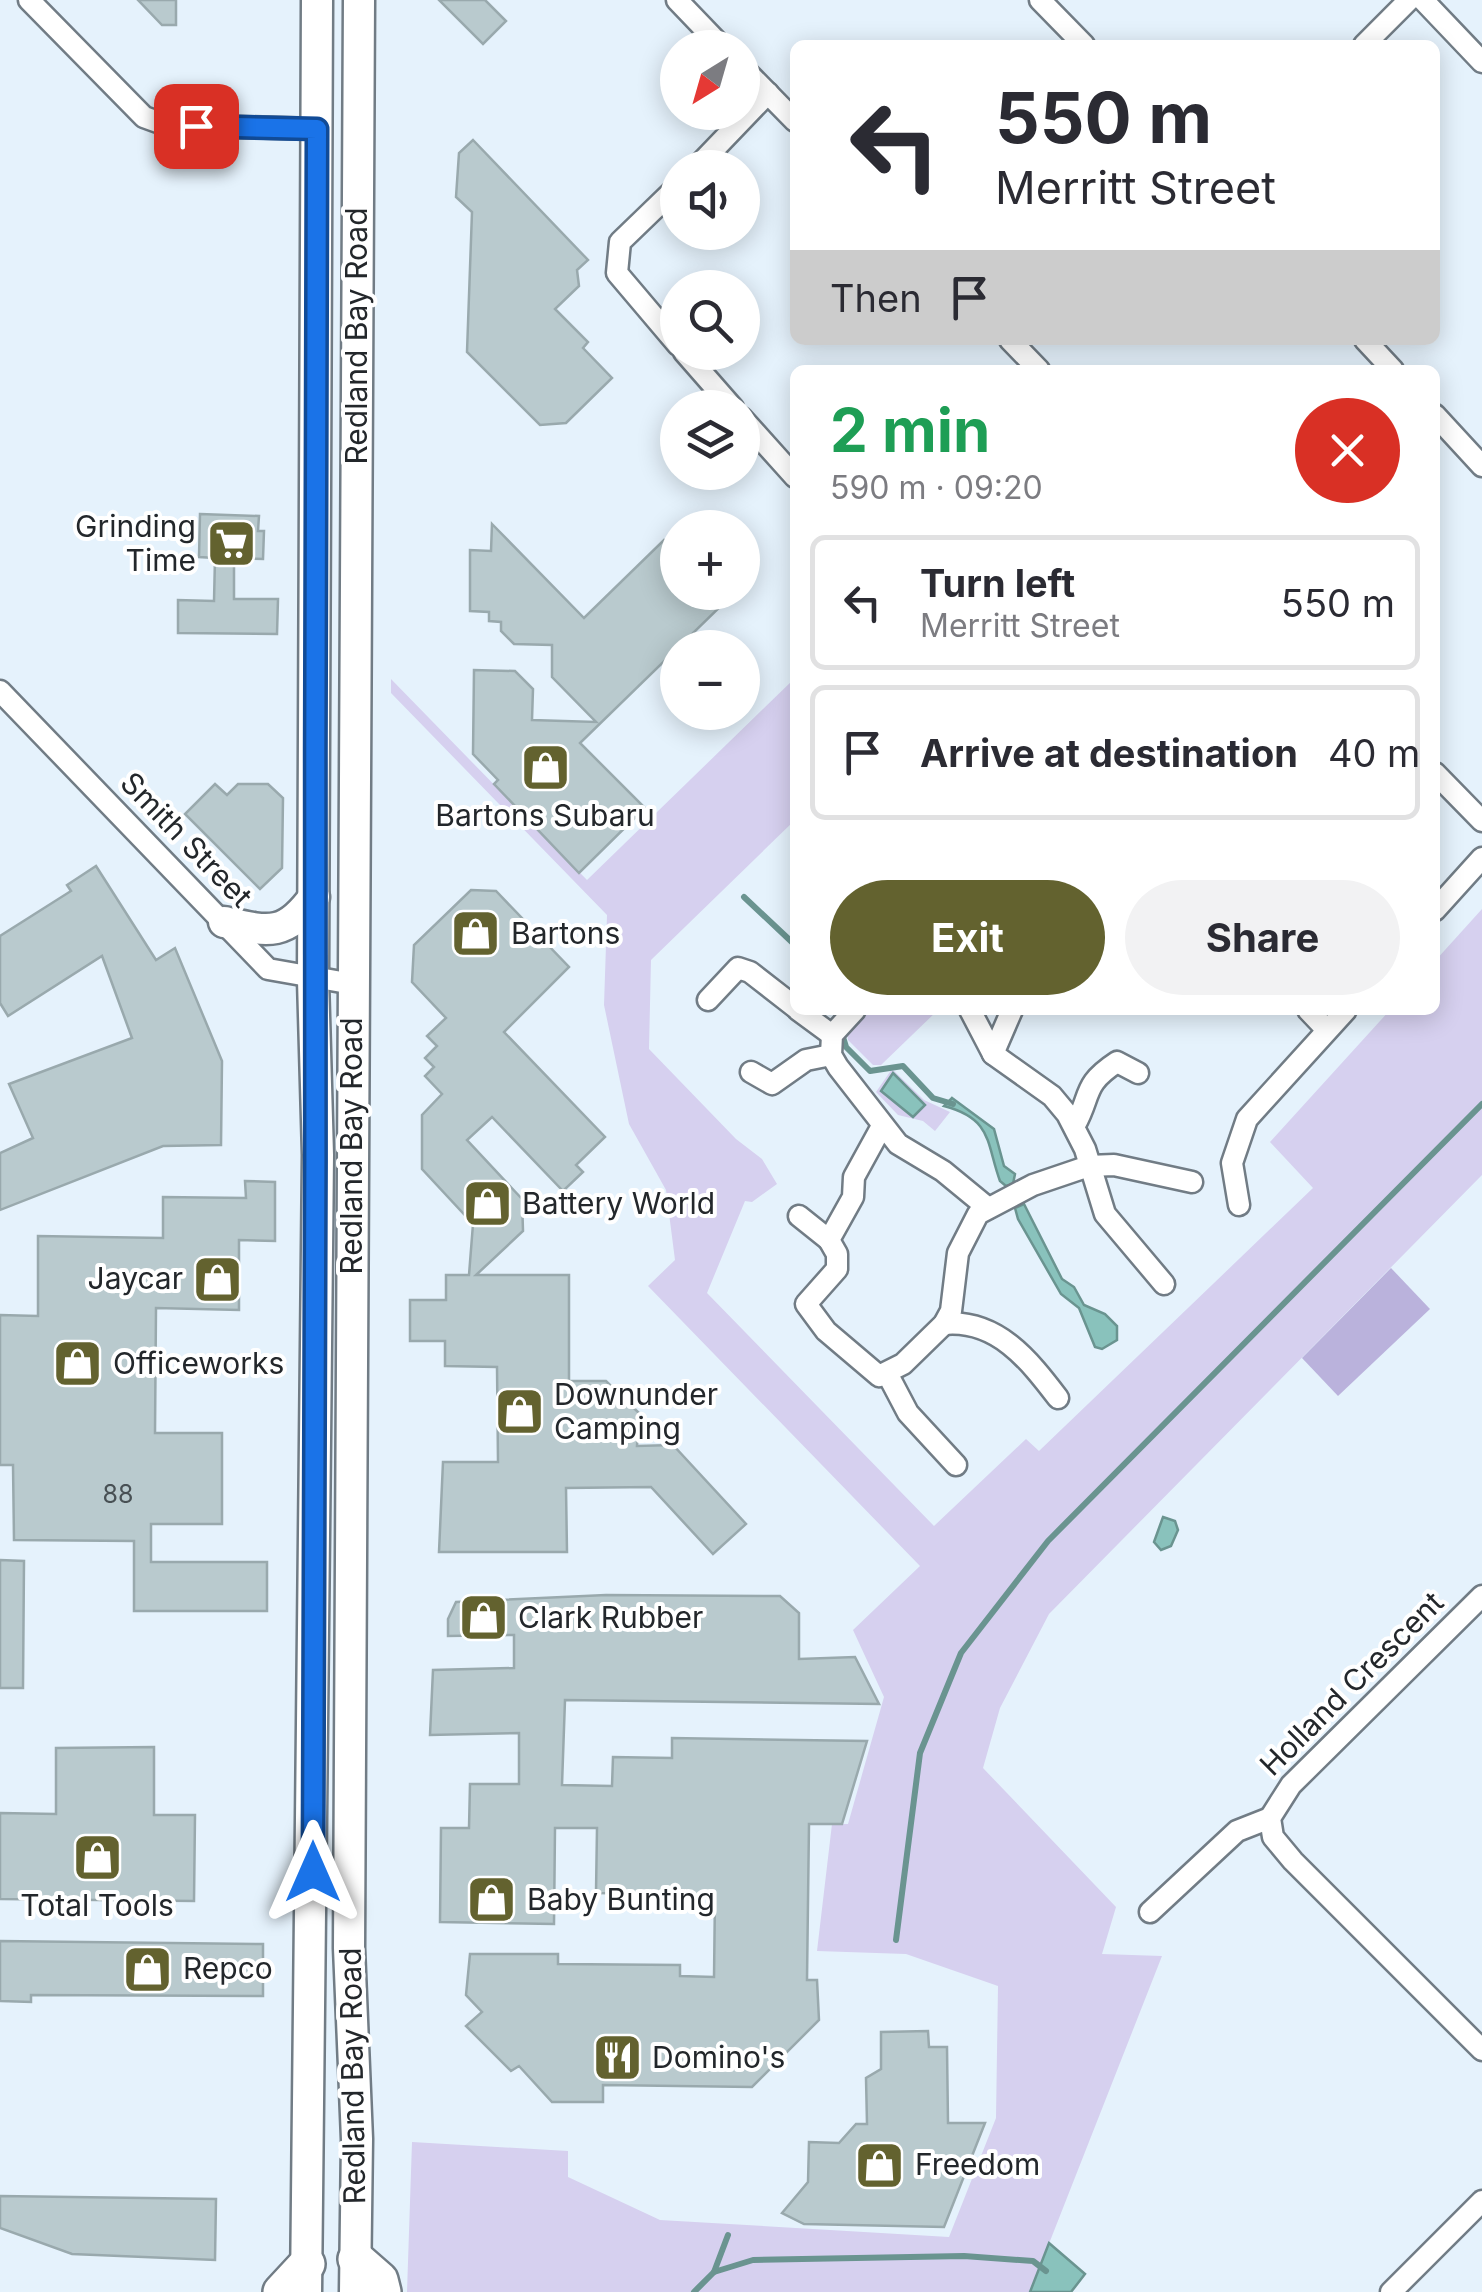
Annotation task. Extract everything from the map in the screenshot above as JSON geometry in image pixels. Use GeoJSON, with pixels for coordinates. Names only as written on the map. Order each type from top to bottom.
{"type":"FeatureCollection","features":[{"type":"Feature","properties":{"kind":"highway"},"geometry":{"type":"LineString","coordinates":[[355,2275],[380,2280],[383,2292]]}},
{"type":"Feature","properties":{"kind":"highway"},"geometry":{"type":"LineString","coordinates":[[282,2292],[306,2278]]}},
{"type":"Feature","properties":{"kind":"main road","name":"Redland Bay Road"},"geometry":{"type":"LineString","coordinates":[[306,2278],[318,1155],[313,980],[317,0]]}},
{"type":"Feature","properties":{"kind":"main road","name":"Redland Bay Road"},"geometry":{"type":"LineString","coordinates":[[355,2275],[350,1715],[359,0]]}},
{"type":"Feature","properties":{"kind":"main road"},"geometry":{"type":"LineString","coordinates":[[224,922],[277,929],[300,915],[314,897]]}},
{"type":"Feature","properties":{"kind":"main road"},"geometry":{"type":"LineString","coordinates":[[314,1715],[350,1715]]}},
{"type":"Feature","properties":{"kind":"street"},"geometry":{"type":"LineString","coordinates":[[29,0],[144,117],[166,125],[317,129]]}},
{"type":"Feature","properties":{"kind":"street"},"geometry":{"type":"LineString","coordinates":[[677,0],[706,30]]}},
{"type":"Feature","properties":{"kind":"street"},"geometry":{"type":"LineString","coordinates":[[1369,40],[1409,0]]}},
{"type":"Feature","properties":{"kind":"street"},"geometry":{"type":"LineString","coordinates":[[1423,0],[1482,62]]}},
{"type":"Feature","properties":{"kind":"street"},"geometry":{"type":"LineString","coordinates":[[1045,2],[1079,40]]}},
{"type":"Feature","properties":{"kind":"street"},"geometry":{"type":"LineString","coordinates":[[760,86],[790,116]]}},
{"type":"Feature","properties":{"kind":"street"},"geometry":{"type":"LineString","coordinates":[[714,150],[768,94]]}},
{"type":"Feature","properties":{"kind":"street"},"geometry":{"type":"LineString","coordinates":[[660,203],[620,242],[617,273],[660,325]]}},
{"type":"Feature","properties":{"kind":"street"},"geometry":{"type":"LineString","coordinates":[[1015,345],[1035,365]]}},
{"type":"Feature","properties":{"kind":"street"},"geometry":{"type":"LineString","coordinates":[[1370,345],[1388,365]]}},
{"type":"Feature","properties":{"kind":"street"},"geometry":{"type":"LineString","coordinates":[[700,370],[717,390]]}},
{"type":"Feature","properties":{"kind":"street"},"geometry":{"type":"LineString","coordinates":[[1440,420],[1482,466]]}},
{"type":"Feature","properties":{"kind":"street"},"geometry":{"type":"LineString","coordinates":[[760,438],[790,471]]}},
{"type":"Feature","properties":{"kind":"street","name":"Smith Street"},"geometry":{"type":"LineString","coordinates":[[0,691],[268,969],[313,980],[353,984]]}},
{"type":"Feature","properties":{"kind":"street"},"geometry":{"type":"LineString","coordinates":[[1440,778],[1482,821]]}},
{"type":"Feature","properties":{"kind":"street"},"geometry":{"type":"LineString","coordinates":[[1440,904],[1482,858]]}},
{"type":"Feature","properties":{"kind":"street"},"geometry":{"type":"LineString","coordinates":[[708,1000],[738,968],[750,972],[790,1003]]}},
{"type":"Feature","properties":{"kind":"street"},"geometry":{"type":"LineString","coordinates":[[803,1015],[832,1045],[882,1126],[898,1144],[943,1171],[988,1208]]}},
{"type":"Feature","properties":{"kind":"street"},"geometry":{"type":"LineString","coordinates":[[751,1072],[772,1084],[832,1045],[853,1015]]}},
{"type":"Feature","properties":{"kind":"street"},"geometry":{"type":"LineString","coordinates":[[972,1015],[993,1054],[1052,1096],[1075,1126],[1105,1214],[1164,1284]]}},
{"type":"Feature","properties":{"kind":"street"},"geometry":{"type":"LineString","coordinates":[[993,1054],[1010,1015]]}},
{"type":"Feature","properties":{"kind":"street"},"geometry":{"type":"LineString","coordinates":[[1313,1015],[1328,1030]]}},
{"type":"Feature","properties":{"kind":"street"},"geometry":{"type":"LineString","coordinates":[[1239,1206],[1232,1162],[1248,1119],[1342,1015]]}},
{"type":"Feature","properties":{"kind":"street"},"geometry":{"type":"LineString","coordinates":[[1075,1126],[1086,1091],[1117,1062],[1138,1073]]}},
{"type":"Feature","properties":{"kind":"street"},"geometry":{"type":"LineString","coordinates":[[1052,1096],[1086,1091]]}},
{"type":"Feature","properties":{"kind":"street"},"geometry":{"type":"LineString","coordinates":[[828,1240],[854,1197],[854,1177],[882,1126]]}},
{"type":"Feature","properties":{"kind":"street"},"geometry":{"type":"LineString","coordinates":[[888,1376],[944,1324],[950,1311],[958,1253],[978,1214],[1033,1185],[1089,1166],[1114,1164],[1192,1182]]}},
{"type":"Feature","properties":{"kind":"street"},"geometry":{"type":"LineString","coordinates":[[798,1216],[828,1240],[837,1254],[837,1269],[809,1295],[806,1304],[811,1316],[866,1368],[888,1376],[908,1413],[956,1466]]}},
{"type":"Feature","properties":{"kind":"street"},"geometry":{"type":"LineString","coordinates":[[944,1324],[981,1326],[999,1336],[1058,1398]]}},
{"type":"Feature","properties":{"kind":"street","name":"Holland Crescent"},"geometry":{"type":"LineString","coordinates":[[1150,1912],[1237,1831],[1270,1818],[1291,1785],[1482,1596]]}},
{"type":"Feature","properties":{"kind":"street","name":"Holland Crescent"},"geometry":{"type":"LineString","coordinates":[[1270,1818],[1274,1837],[1294,1860],[1482,2050]]}},
{"type":"Feature","properties":{"kind":"street"},"geometry":{"type":"LineString","coordinates":[[1391,2292],[1482,2202]]}},
{"type":"Feature","properties":{"kind":"shaded area"},"geometry":{"type":"Polygon","coordinates":[[[391,679],[587,880],[741,730],[760,730],[760,712],[790,683],[790,825],[651,960],[649,1049],[736,1139],[762,1159],[777,1184],[752,1202],[745,1201],[707,1293],[934,1526],[1026,1439],[1039,1451],[1313,1188],[1270,1142],[1385,1015],[1440,1015],[1440,955],[1482,909],[1482,1175],[1049,1614],[1000,1708],[983,1768],[1116,1907],[1102,1954],[1162,1956],[1030,2292],[407,2292],[412,2142],[568,2151],[568,2177],[660,2220],[949,2237],[996,2118],[998,1986],[906,1954],[817,1951],[832,1824],[848,1824],[884,1697],[853,1630],[920,1566],[648,1286],[675,1260],[666,1190],[629,1124],[604,1005],[607,915],[391,693],[391,679]]]}},
{"type":"Feature","properties":{"kind":"shaded area"},"geometry":{"type":"Polygon","coordinates":[[[865,1015],[933,1015],[881,1065],[873,1065],[848,1040],[847,1032],[865,1015]]]}},
{"type":"Feature","properties":{"kind":"shaded area"},"geometry":{"type":"Polygon","coordinates":[[[892,1069],[924,1100],[950,1112],[935,1131],[923,1121],[898,1115],[876,1092],[892,1069]]]}},
{"type":"Feature","properties":{"kind":"shaded area"},"geometry":{"type":"Polygon","coordinates":[[[893,1073],[925,1105],[913,1117],[881,1091],[893,1073]]]}},
{"type":"Feature","properties":{"kind":"shaded area"},"geometry":{"type":"Polygon","coordinates":[[[952,1098],[994,1129],[1004,1166],[1015,1174],[1013,1184],[1006,1186],[1000,1181],[980,1125],[960,1111],[944,1106],[952,1098]]]}},
{"type":"Feature","properties":{"kind":"shaded area"},"geometry":{"type":"Polygon","coordinates":[[[1024,1204],[1062,1279],[1074,1287],[1084,1305],[1105,1314],[1117,1326],[1117,1340],[1102,1349],[1095,1347],[1079,1308],[1061,1294],[1018,1219],[1015,1208],[1024,1204]]]}},
{"type":"Feature","properties":{"kind":"shaded area"},"geometry":{"type":"Polygon","coordinates":[[[1391,1268],[1430,1309],[1338,1396],[1302,1358],[1391,1268]]]}},
{"type":"Feature","properties":{"kind":"shaded area"},"geometry":{"type":"Polygon","coordinates":[[[1163,1517],[1175,1521],[1178,1530],[1171,1546],[1161,1550],[1154,1542],[1163,1517]]]}},
{"type":"Feature","properties":{"kind":"shaded area"},"geometry":{"type":"Polygon","coordinates":[[[1049,2243],[1085,2274],[1071,2292],[1030,2292],[1049,2243]]]}},
{"type":"Feature","properties":{"kind":"building"},"geometry":{"type":"Polygon","coordinates":[[[138,0],[176,0],[176,25],[162,25],[138,0]]]}},
{"type":"Feature","properties":{"kind":"building"},"geometry":{"type":"Polygon","coordinates":[[[439,0],[485,0],[506,21],[483,44],[439,0]]]}},
{"type":"Feature","properties":{"kind":"building"},"geometry":{"type":"Polygon","coordinates":[[[473,140],[588,260],[577,270],[579,286],[555,309],[588,342],[583,348],[612,378],[566,423],[540,425],[467,352],[472,212],[456,197],[459,153],[473,140]]]}},
{"type":"Feature","properties":{"kind":"building"},"geometry":{"type":"Polygon","coordinates":[[[200,514],[259,516],[258,531],[264,531],[263,559],[234,558],[234,599],[278,599],[277,634],[178,633],[178,600],[214,601],[215,558],[199,557],[200,514]]]}},
{"type":"Feature","properties":{"kind":"building"},"geometry":{"type":"Polygon","coordinates":[[[492,524],[584,618],[660,544],[660,610],[717,610],[696,630],[660,630],[660,665],[580,743],[645,808],[579,873],[494,784],[498,780],[473,754],[474,670],[515,671],[533,689],[532,720],[596,722],[552,677],[552,645],[514,644],[501,631],[501,622],[489,621],[489,612],[470,611],[470,550],[491,551],[492,524]]]}},
{"type":"Feature","properties":{"kind":"building"},"geometry":{"type":"Polygon","coordinates":[[[215,784],[227,795],[238,784],[268,784],[283,798],[282,868],[260,889],[185,814],[215,784]]]}},
{"type":"Feature","properties":{"kind":"building"},"geometry":{"type":"Polygon","coordinates":[[[96,866],[156,960],[175,948],[222,1061],[221,1145],[163,1146],[0,1210],[0,1153],[33,1138],[9,1084],[132,1038],[102,956],[8,1016],[0,1003],[0,936],[71,891],[67,885],[96,866]]]}},
{"type":"Feature","properties":{"kind":"building"},"geometry":{"type":"Polygon","coordinates":[[[471,890],[496,891],[569,967],[504,1032],[605,1137],[576,1165],[583,1172],[563,1191],[492,1117],[467,1140],[522,1199],[523,1231],[476,1275],[569,1275],[569,1381],[606,1381],[639,1413],[637,1446],[673,1445],[746,1524],[713,1554],[651,1487],[566,1488],[567,1552],[439,1552],[443,1462],[498,1462],[497,1367],[445,1366],[445,1341],[410,1341],[410,1300],[446,1300],[446,1275],[469,1275],[473,1224],[422,1169],[422,1115],[442,1094],[425,1076],[434,1067],[425,1058],[437,1046],[427,1036],[446,1018],[412,982],[414,945],[471,890]]]}},
{"type":"Feature","properties":{"kind":"building"},"geometry":{"type":"Polygon","coordinates":[[[245,1181],[275,1182],[275,1241],[239,1240],[239,1310],[156,1308],[155,1433],[222,1433],[222,1524],[151,1524],[151,1562],[267,1562],[267,1611],[134,1611],[134,1541],[14,1540],[13,1465],[0,1465],[0,1315],[38,1316],[38,1236],[163,1238],[163,1197],[246,1198],[245,1181]]]}},
{"type":"Feature","properties":{"kind":"building"},"geometry":{"type":"Polygon","coordinates":[[[0,1560],[24,1561],[23,1688],[0,1688],[0,1560]]]}},
{"type":"Feature","properties":{"kind":"building"},"geometry":{"type":"Polygon","coordinates":[[[606,1595],[780,1596],[799,1613],[799,1659],[855,1657],[879,1704],[565,1700],[562,1785],[612,1786],[613,1757],[672,1758],[672,1738],[867,1741],[842,1824],[809,1824],[807,1980],[817,1980],[819,2020],[752,2087],[603,2085],[603,2102],[552,2102],[519,2066],[511,2071],[466,2026],[482,2012],[466,1995],[470,1954],[558,1954],[558,1964],[680,1965],[680,1976],[714,1977],[715,1895],[596,1893],[597,1828],[555,1828],[554,1924],[440,1922],[441,1828],[469,1828],[470,1784],[519,1784],[519,1733],[430,1735],[433,1670],[514,1668],[514,1635],[448,1636],[448,1619],[456,1602],[606,1595]]]}},
{"type":"Feature","properties":{"kind":"building","name":"Total Tools"},"geometry":{"type":"Polygon","coordinates":[[[154,1747],[154,1815],[195,1815],[194,1901],[0,1899],[0,1813],[56,1814],[56,1748],[154,1747]]]}},
{"type":"Feature","properties":{"kind":"building","name":"Repco"},"geometry":{"type":"Polygon","coordinates":[[[0,1941],[263,1944],[263,1996],[31,1995],[31,2002],[0,2001],[0,1941]]]}},
{"type":"Feature","properties":{"kind":"building"},"geometry":{"type":"Polygon","coordinates":[[[928,2031],[929,2047],[947,2047],[948,2123],[985,2123],[944,2227],[804,2224],[782,2213],[808,2182],[809,2142],[839,2143],[856,2124],[867,2124],[866,2078],[881,2069],[881,2032],[928,2031]]]}},
{"type":"Feature","properties":{"kind":"building"},"geometry":{"type":"Polygon","coordinates":[[[0,2196],[216,2199],[215,2260],[72,2254],[0,2228],[0,2196]]]}},
{"type":"Feature","properties":{"kind":"waterway"},"geometry":{"type":"LineString","coordinates":[[744,897],[790,940]]}},
{"type":"Feature","properties":{"kind":"waterway"},"geometry":{"type":"LineString","coordinates":[[842,1034],[846,1047],[870,1071],[903,1066],[933,1098],[953,1104]]}},
{"type":"Feature","properties":{"kind":"waterway"},"geometry":{"type":"LineString","coordinates":[[896,1940],[920,1753],[961,1653],[1048,1541],[1482,1104]]}},
{"type":"Feature","properties":{"kind":"waterway"},"geometry":{"type":"LineString","coordinates":[[694,2292],[714,2272],[728,2235]]}},
{"type":"Feature","properties":{"kind":"waterway"},"geometry":{"type":"LineString","coordinates":[[714,2272],[753,2260],[964,2256],[1033,2261],[1046,2271]]}},
{"type":"Feature","properties":{"kind":"place","name":"Grinding Time"},"geometry":{"type":"Point","coordinates":[231,544]}},
{"type":"Feature","properties":{"kind":"place","name":"Bartons Subaru"},"geometry":{"type":"Point","coordinates":[545,767]}},
{"type":"Feature","properties":{"kind":"place","name":"Bartons"},"geometry":{"type":"Point","coordinates":[476,934]}},
{"type":"Feature","properties":{"kind":"place","name":"Battery World"},"geometry":{"type":"Point","coordinates":[487,1204]}},
{"type":"Feature","properties":{"kind":"place","name":"Jaycar"},"geometry":{"type":"Point","coordinates":[218,1279]}},
{"type":"Feature","properties":{"kind":"place","name":"Officeworks"},"geometry":{"type":"Point","coordinates":[78,1364]}},
{"type":"Feature","properties":{"kind":"place","name":"Downunder Camping"},"geometry":{"type":"Point","coordinates":[519,1412]}},
{"type":"Feature","properties":{"kind":"place","name":"Clark Rubber"},"geometry":{"type":"Point","coordinates":[483,1618]}},
{"type":"Feature","properties":{"kind":"place","name":"Total Tools"},"geometry":{"type":"Point","coordinates":[97,1857]}},
{"type":"Feature","properties":{"kind":"place","name":"Baby Bunting"},"geometry":{"type":"Point","coordinates":[492,1900]}},
{"type":"Feature","properties":{"kind":"place","name":"Repco"},"geometry":{"type":"Point","coordinates":[148,1969]}},
{"type":"Feature","properties":{"kind":"place","name":"Domino's"},"geometry":{"type":"Point","coordinates":[617,2058]}},
{"type":"Feature","properties":{"kind":"place","name":"Freedom"},"geometry":{"type":"Point","coordinates":[880,2165]}},
{"type":"Feature","properties":{"kind":"route"},"geometry":{"type":"LineString","coordinates":[[196,126],[317,129],[313,980],[318,1155],[313,1872]]}}]}
